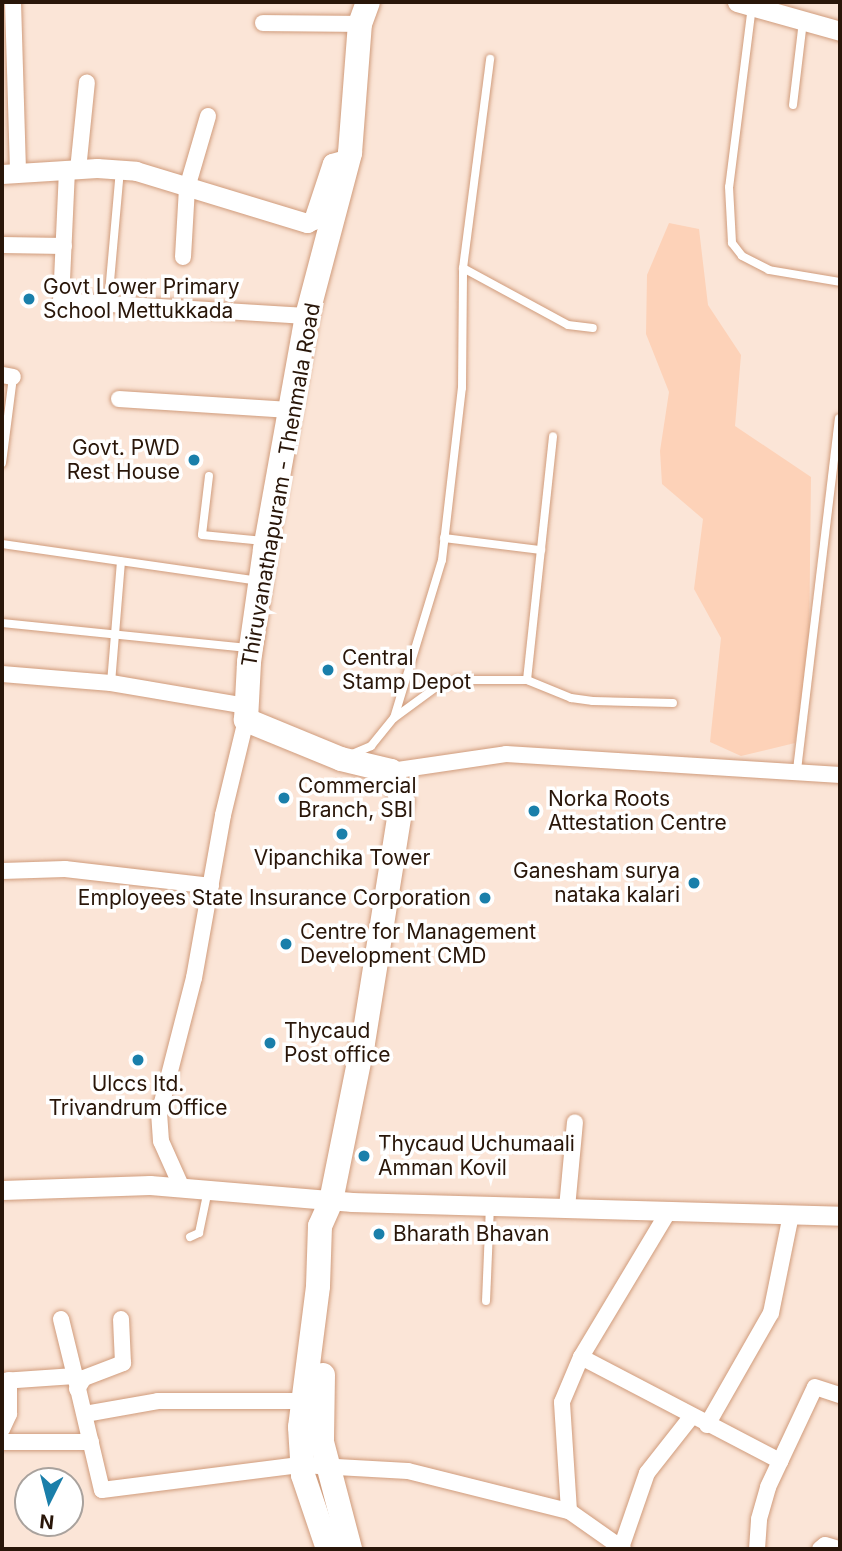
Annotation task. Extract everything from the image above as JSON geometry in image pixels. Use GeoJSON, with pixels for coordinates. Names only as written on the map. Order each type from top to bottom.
{"type":"FeatureCollection","features":[{"type":"Feature","properties":{"kind":"main road","name":"Thiruvanathapuram - Thenmala Road"},"geometry":{"type":"LineString","coordinates":[[247,713],[251,648],[267,541],[307,316],[349,158],[364,13]]}},
{"type":"Feature","properties":{"kind":"main road"},"geometry":{"type":"LineString","coordinates":[[247,713],[341,760],[391,771],[402,800],[400,825],[331,1200],[320,1226],[304,1401],[302,1465],[328,1549]]}},
{"type":"Feature","properties":{"kind":"main road"},"geometry":{"type":"LineString","coordinates":[[331,1200],[335,1230],[333,1287],[320,1412],[328,1466],[350,1549]]}},
{"type":"Feature","properties":{"kind":"street"},"geometry":{"type":"LineString","coordinates":[[13,2],[7,33],[10,173],[120,170],[309,222],[332,163],[349,158]]}},
{"type":"Feature","properties":{"kind":"street"},"geometry":{"type":"LineString","coordinates":[[745,4],[840,32]]}},
{"type":"Feature","properties":{"kind":"street"},"geometry":{"type":"LineString","coordinates":[[263,23],[364,13]]}},
{"type":"Feature","properties":{"kind":"street"},"geometry":{"type":"LineString","coordinates":[[88,82],[73,170],[61,301],[307,316]]}},
{"type":"Feature","properties":{"kind":"street"},"geometry":{"type":"LineString","coordinates":[[183,257],[187,187],[208,116]]}},
{"type":"Feature","properties":{"kind":"street"},"geometry":{"type":"LineString","coordinates":[[2,245],[64,246]]}},
{"type":"Feature","properties":{"kind":"street"},"geometry":{"type":"LineString","coordinates":[[119,399],[290,410]]}},
{"type":"Feature","properties":{"kind":"street"},"geometry":{"type":"LineString","coordinates":[[2,674],[111,683],[247,713],[194,978],[159,1114],[161,1142],[182,1188]]}},
{"type":"Feature","properties":{"kind":"street"},"geometry":{"type":"LineString","coordinates":[[391,771],[506,754],[797,770],[840,775]]}},
{"type":"Feature","properties":{"kind":"street"},"geometry":{"type":"LineString","coordinates":[[2,871],[65,869],[211,886]]}},
{"type":"Feature","properties":{"kind":"street"},"geometry":{"type":"LineString","coordinates":[[567,1208],[575,1122]]}},
{"type":"Feature","properties":{"kind":"street"},"geometry":{"type":"LineString","coordinates":[[2,1190],[77,1185],[182,1188],[331,1200],[840,1216]]}},
{"type":"Feature","properties":{"kind":"street"},"geometry":{"type":"LineString","coordinates":[[569,1511],[562,1402],[581,1357],[668,1212]]}},
{"type":"Feature","properties":{"kind":"street"},"geometry":{"type":"LineString","coordinates":[[707,1425],[771,1312],[791,1215]]}},
{"type":"Feature","properties":{"kind":"street"},"geometry":{"type":"LineString","coordinates":[[61,1319],[102,1490],[302,1465],[408,1471],[569,1511],[622,1548],[647,1473],[691,1417]]}},
{"type":"Feature","properties":{"kind":"street"},"geometry":{"type":"LineString","coordinates":[[2,1429],[9,1414],[5,1380],[76,1383],[84,1377],[123,1363],[121,1319]]}},
{"type":"Feature","properties":{"kind":"street"},"geometry":{"type":"LineString","coordinates":[[581,1357],[691,1417],[780,1461]]}},
{"type":"Feature","properties":{"kind":"street"},"geometry":{"type":"LineString","coordinates":[[757,1549],[759,1519],[780,1461],[815,1387],[840,1395]]}},
{"type":"Feature","properties":{"kind":"street"},"geometry":{"type":"LineString","coordinates":[[85,1414],[158,1401],[304,1401]]}},
{"type":"Feature","properties":{"kind":"street"},"geometry":{"type":"LineString","coordinates":[[2,1442],[91,1442]]}},
{"type":"Feature","properties":{"kind":"street"},"geometry":{"type":"LineString","coordinates":[[820,1549],[825,1545],[839,1549]]}},
{"type":"Feature","properties":{"kind":"lane"},"geometry":{"type":"LineString","coordinates":[[745,4],[730,187],[732,243],[742,256],[769,270],[840,282]]}},
{"type":"Feature","properties":{"kind":"lane"},"geometry":{"type":"LineString","coordinates":[[793,105],[803,21]]}},
{"type":"Feature","properties":{"kind":"lane"},"geometry":{"type":"LineString","coordinates":[[394,719],[444,538],[462,388],[463,268],[490,59]]}},
{"type":"Feature","properties":{"kind":"lane"},"geometry":{"type":"LineString","coordinates":[[108,304],[120,170]]}},
{"type":"Feature","properties":{"kind":"lane"},"geometry":{"type":"LineString","coordinates":[[463,268],[568,325],[593,328]]}},
{"type":"Feature","properties":{"kind":"lane"},"geometry":{"type":"LineString","coordinates":[[2,463],[7,376]]}},
{"type":"Feature","properties":{"kind":"lane"},"geometry":{"type":"LineString","coordinates":[[797,770],[839,419]]}},
{"type":"Feature","properties":{"kind":"lane"},"geometry":{"type":"LineString","coordinates":[[527,680],[553,436]]}},
{"type":"Feature","properties":{"kind":"lane"},"geometry":{"type":"LineString","coordinates":[[209,477],[202,535],[267,541]]}},
{"type":"Feature","properties":{"kind":"lane"},"geometry":{"type":"LineString","coordinates":[[444,538],[541,550]]}},
{"type":"Feature","properties":{"kind":"lane"},"geometry":{"type":"LineString","coordinates":[[2,544],[261,581]]}},
{"type":"Feature","properties":{"kind":"lane"},"geometry":{"type":"LineString","coordinates":[[111,683],[121,561]]}},
{"type":"Feature","properties":{"kind":"lane"},"geometry":{"type":"LineString","coordinates":[[2,623],[251,648]]}},
{"type":"Feature","properties":{"kind":"lane"},"geometry":{"type":"LineString","coordinates":[[341,760],[372,746],[394,719],[435,688],[458,680],[527,680],[571,698],[673,702]]}},
{"type":"Feature","properties":{"kind":"lane"},"geometry":{"type":"LineString","coordinates":[[190,1237],[199,1233],[208,1190]]}},
{"type":"Feature","properties":{"kind":"lane"},"geometry":{"type":"LineString","coordinates":[[486,1301],[490,1206]]}},
{"type":"Feature","properties":{"kind":"shaded area"},"geometry":{"type":"Polygon","coordinates":[[[669,223],[699,229],[708,305],[741,355],[735,426],[811,477],[809,648],[795,743],[741,756],[710,742],[721,638],[694,589],[703,519],[662,484],[660,451],[669,392],[646,334],[647,275],[669,223]]]}},
{"type":"Feature","properties":{"kind":"place","name":"Govt Lower Primary School Mettukkada"},"geometry":{"type":"Point","coordinates":[29,299]}},
{"type":"Feature","properties":{"kind":"place","name":"Govt. PWD Rest House"},"geometry":{"type":"Point","coordinates":[194,460]}},
{"type":"Feature","properties":{"kind":"place","name":"Central Stamp Depot"},"geometry":{"type":"Point","coordinates":[328,670]}},
{"type":"Feature","properties":{"kind":"place","name":"Commercial Branch, SBI"},"geometry":{"type":"Point","coordinates":[284,798]}},
{"type":"Feature","properties":{"kind":"place","name":"Norka Roots Attestation Centre"},"geometry":{"type":"Point","coordinates":[534,811]}},
{"type":"Feature","properties":{"kind":"place","name":"Vipanchika Tower"},"geometry":{"type":"Point","coordinates":[342,834]}},
{"type":"Feature","properties":{"kind":"place","name":"Ganesham surya nataka kalari"},"geometry":{"type":"Point","coordinates":[694,883]}},
{"type":"Feature","properties":{"kind":"place","name":"Employees State Insurance Corporation"},"geometry":{"type":"Point","coordinates":[485,898]}},
{"type":"Feature","properties":{"kind":"place","name":"Centre for Management Development CMD"},"geometry":{"type":"Point","coordinates":[286,944]}},
{"type":"Feature","properties":{"kind":"place","name":"Thycaud Post office"},"geometry":{"type":"Point","coordinates":[270,1043]}},
{"type":"Feature","properties":{"kind":"place","name":"Ulccs ltd. Trivandrum Office"},"geometry":{"type":"Point","coordinates":[138,1060]}},
{"type":"Feature","properties":{"kind":"place","name":"Thycaud Uchumaali Amman Kovil"},"geometry":{"type":"Point","coordinates":[364,1156]}},
{"type":"Feature","properties":{"kind":"place","name":"Bharath Bhavan"},"geometry":{"type":"Point","coordinates":[379,1234]}}]}
